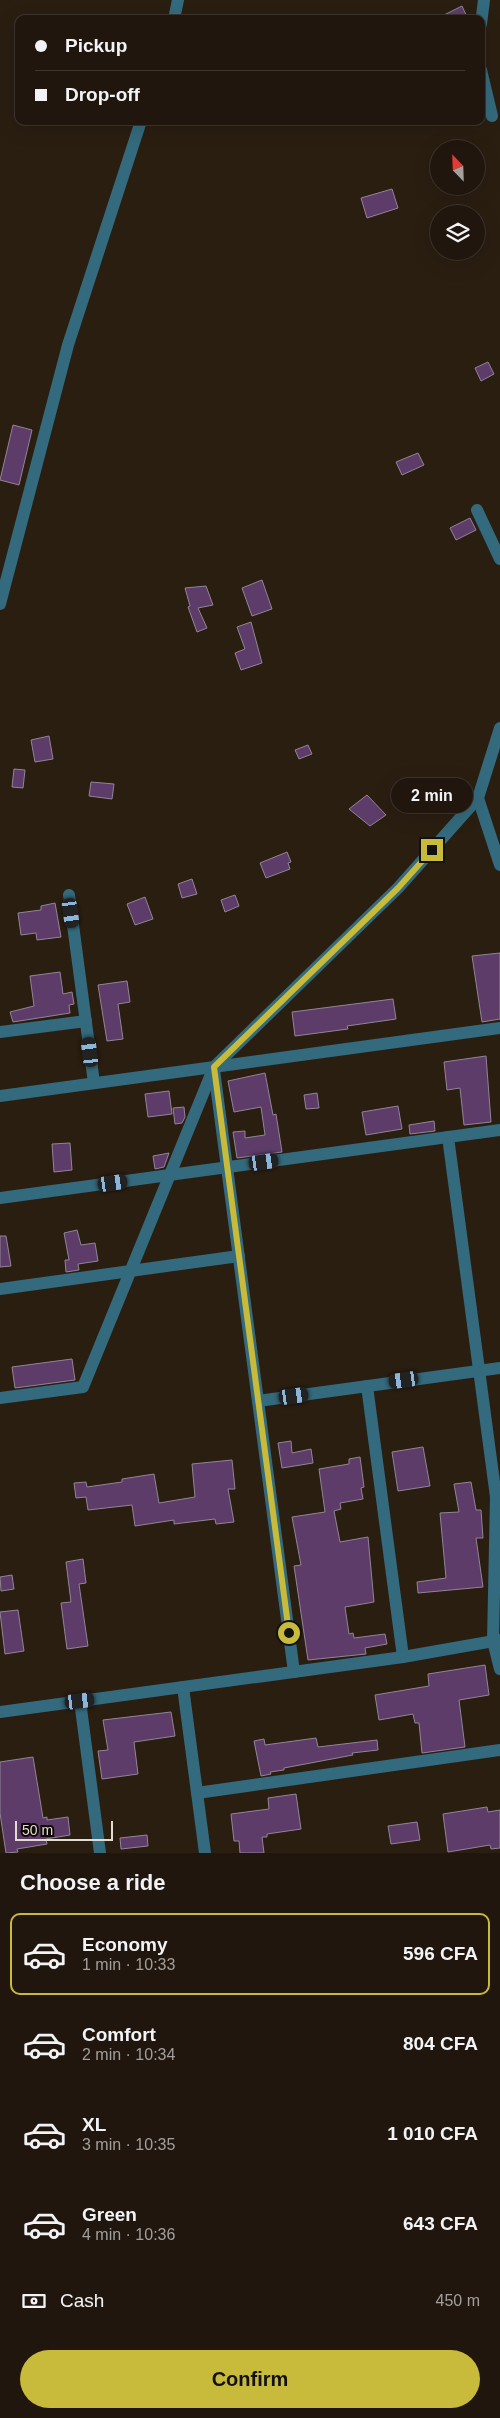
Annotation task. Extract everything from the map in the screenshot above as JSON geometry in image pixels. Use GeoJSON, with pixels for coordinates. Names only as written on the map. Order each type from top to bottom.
{"type":"FeatureCollection","features":[{"type":"Feature","properties":{"kind":"street"},"geometry":{"type":"LineString","coordinates":[[175,15],[178,0]]}},
{"type":"Feature","properties":{"kind":"street"},"geometry":{"type":"LineString","coordinates":[[482,15],[484,0]]}},
{"type":"Feature","properties":{"kind":"street"},"geometry":{"type":"LineString","coordinates":[[485,87],[492,116]]}},
{"type":"Feature","properties":{"kind":"street"},"geometry":{"type":"LineString","coordinates":[[0,604],[68,345],[140,125]]}},
{"type":"Feature","properties":{"kind":"street"},"geometry":{"type":"LineString","coordinates":[[477,510],[500,559]]}},
{"type":"Feature","properties":{"kind":"street"},"geometry":{"type":"LineString","coordinates":[[0,1398],[83,1387],[214,1067],[398,888],[478,798],[500,728]]}},
{"type":"Feature","properties":{"kind":"street"},"geometry":{"type":"LineString","coordinates":[[478,798],[500,865]]}},
{"type":"Feature","properties":{"kind":"street"},"geometry":{"type":"LineString","coordinates":[[69,895],[94,1083]]}},
{"type":"Feature","properties":{"kind":"street"},"geometry":{"type":"LineString","coordinates":[[0,1032],[86,1020]]}},
{"type":"Feature","properties":{"kind":"street"},"geometry":{"type":"LineString","coordinates":[[0,1096],[500,1028]]}},
{"type":"Feature","properties":{"kind":"street"},"geometry":{"type":"LineString","coordinates":[[214,1067],[294,1672]]}},
{"type":"Feature","properties":{"kind":"street"},"geometry":{"type":"LineString","coordinates":[[0,1198],[500,1130]]}},
{"type":"Feature","properties":{"kind":"street"},"geometry":{"type":"LineString","coordinates":[[448,1137],[498,1496],[497,1641],[500,1669]]}},
{"type":"Feature","properties":{"kind":"street"},"geometry":{"type":"LineString","coordinates":[[0,1288],[239,1256]]}},
{"type":"Feature","properties":{"kind":"street"},"geometry":{"type":"LineString","coordinates":[[258,1401],[500,1368]]}},
{"type":"Feature","properties":{"kind":"street"},"geometry":{"type":"LineString","coordinates":[[367,1386],[403,1657]]}},
{"type":"Feature","properties":{"kind":"street"},"geometry":{"type":"LineString","coordinates":[[0,1712],[403,1657],[497,1641]]}},
{"type":"Feature","properties":{"kind":"street"},"geometry":{"type":"LineString","coordinates":[[183,1687],[205,1853]]}},
{"type":"Feature","properties":{"kind":"street"},"geometry":{"type":"LineString","coordinates":[[80,1701],[100,1853]]}},
{"type":"Feature","properties":{"kind":"street"},"geometry":{"type":"LineString","coordinates":[[197,1793],[500,1750]]}},
{"type":"Feature","properties":{"kind":"building"},"geometry":{"type":"Polygon","coordinates":[[[462,6],[466,15],[444,15],[462,6]]]}},
{"type":"Feature","properties":{"kind":"building"},"geometry":{"type":"Polygon","coordinates":[[[392,189],[398,208],[367,218],[361,198],[392,189]]]}},
{"type":"Feature","properties":{"kind":"building"},"geometry":{"type":"Polygon","coordinates":[[[488,362],[494,374],[481,381],[475,368],[488,362]]]}},
{"type":"Feature","properties":{"kind":"building"},"geometry":{"type":"Polygon","coordinates":[[[13,425],[32,430],[19,485],[0,480],[13,425]]]}},
{"type":"Feature","properties":{"kind":"building"},"geometry":{"type":"Polygon","coordinates":[[[418,453],[424,465],[402,475],[396,462],[418,453]]]}},
{"type":"Feature","properties":{"kind":"building"},"geometry":{"type":"Polygon","coordinates":[[[470,518],[476,530],[456,540],[450,528],[470,518]]]}},
{"type":"Feature","properties":{"kind":"building"},"geometry":{"type":"Polygon","coordinates":[[[262,580],[272,609],[252,616],[242,588],[262,580]]]}},
{"type":"Feature","properties":{"kind":"building"},"geometry":{"type":"Polygon","coordinates":[[[206,586],[213,605],[198,608],[207,628],[197,632],[188,607],[190,606],[185,588],[206,586]]]}},
{"type":"Feature","properties":{"kind":"building"},"geometry":{"type":"Polygon","coordinates":[[[251,622],[262,663],[241,670],[235,653],[245,649],[237,627],[251,622]]]}},
{"type":"Feature","properties":{"kind":"building"},"geometry":{"type":"Polygon","coordinates":[[[49,736],[53,759],[35,762],[31,740],[49,736]]]}},
{"type":"Feature","properties":{"kind":"building"},"geometry":{"type":"Polygon","coordinates":[[[308,745],[312,754],[299,759],[295,750],[308,745]]]}},
{"type":"Feature","properties":{"kind":"building"},"geometry":{"type":"Polygon","coordinates":[[[14,769],[25,770],[23,788],[12,787],[14,769]]]}},
{"type":"Feature","properties":{"kind":"building"},"geometry":{"type":"Polygon","coordinates":[[[91,782],[114,784],[112,799],[89,796],[91,782]]]}},
{"type":"Feature","properties":{"kind":"building"},"geometry":{"type":"Polygon","coordinates":[[[367,795],[386,815],[370,826],[349,809],[367,795]]]}},
{"type":"Feature","properties":{"kind":"building"},"geometry":{"type":"Polygon","coordinates":[[[287,852],[291,862],[288,863],[290,869],[266,878],[260,863],[287,852]]]}},
{"type":"Feature","properties":{"kind":"building"},"geometry":{"type":"Polygon","coordinates":[[[192,879],[197,894],[182,898],[178,884],[192,879]]]}},
{"type":"Feature","properties":{"kind":"building"},"geometry":{"type":"Polygon","coordinates":[[[235,895],[239,906],[225,912],[221,900],[235,895]]]}},
{"type":"Feature","properties":{"kind":"building"},"geometry":{"type":"Polygon","coordinates":[[[145,897],[153,919],[135,925],[127,904],[145,897]]]}},
{"type":"Feature","properties":{"kind":"building"},"geometry":{"type":"Polygon","coordinates":[[[55,903],[61,937],[37,940],[36,933],[21,935],[18,913],[41,910],[41,906],[55,903]]]}},
{"type":"Feature","properties":{"kind":"building"},"geometry":{"type":"Polygon","coordinates":[[[500,953],[500,1019],[482,1022],[472,956],[500,953]]]}},
{"type":"Feature","properties":{"kind":"building"},"geometry":{"type":"Polygon","coordinates":[[[60,972],[63,994],[72,992],[74,1004],[69,1005],[70,1013],[13,1022],[10,1012],[34,1006],[30,976],[60,972]]]}},
{"type":"Feature","properties":{"kind":"building"},"geometry":{"type":"Polygon","coordinates":[[[127,981],[130,1002],[118,1004],[123,1039],[107,1041],[98,985],[127,981]]]}},
{"type":"Feature","properties":{"kind":"building"},"geometry":{"type":"Polygon","coordinates":[[[393,999],[396,1019],[347,1026],[348,1029],[295,1036],[292,1012],[393,999]]]}},
{"type":"Feature","properties":{"kind":"building"},"geometry":{"type":"Polygon","coordinates":[[[486,1056],[491,1122],[464,1125],[460,1088],[447,1090],[444,1062],[486,1056]]]}},
{"type":"Feature","properties":{"kind":"building"},"geometry":{"type":"Polygon","coordinates":[[[265,1073],[273,1115],[276,1114],[282,1152],[237,1158],[233,1132],[245,1131],[245,1138],[265,1135],[261,1107],[234,1112],[228,1081],[265,1073]]]}},
{"type":"Feature","properties":{"kind":"building"},"geometry":{"type":"Polygon","coordinates":[[[169,1091],[172,1114],[148,1117],[145,1094],[169,1091]]]}},
{"type":"Feature","properties":{"kind":"building"},"geometry":{"type":"Polygon","coordinates":[[[317,1093],[319,1108],[306,1109],[304,1095],[317,1093]]]}},
{"type":"Feature","properties":{"kind":"building"},"geometry":{"type":"Polygon","coordinates":[[[398,1106],[402,1129],[366,1135],[362,1112],[398,1106]]]}},
{"type":"Feature","properties":{"kind":"building"},"geometry":{"type":"Polygon","coordinates":[[[184,1107],[185,1117],[182,1123],[175,1124],[173,1108],[184,1107]]]}},
{"type":"Feature","properties":{"kind":"building"},"geometry":{"type":"Polygon","coordinates":[[[434,1121],[435,1131],[410,1134],[409,1125],[434,1121]]]}},
{"type":"Feature","properties":{"kind":"building"},"geometry":{"type":"Polygon","coordinates":[[[70,1143],[72,1170],[54,1172],[52,1144],[70,1143]]]}},
{"type":"Feature","properties":{"kind":"building"},"geometry":{"type":"Polygon","coordinates":[[[169,1153],[164,1167],[155,1169],[153,1156],[169,1153]]]}},
{"type":"Feature","properties":{"kind":"building"},"geometry":{"type":"Polygon","coordinates":[[[77,1230],[81,1245],[95,1243],[98,1261],[78,1264],[79,1270],[66,1272],[65,1260],[69,1260],[64,1233],[77,1230]]]}},
{"type":"Feature","properties":{"kind":"building"},"geometry":{"type":"Polygon","coordinates":[[[0,1236],[6,1236],[11,1266],[0,1267],[0,1236]]]}},
{"type":"Feature","properties":{"kind":"building"},"geometry":{"type":"Polygon","coordinates":[[[72,1359],[75,1380],[15,1388],[12,1367],[72,1359]]]}},
{"type":"Feature","properties":{"kind":"building"},"geometry":{"type":"Polygon","coordinates":[[[291,1441],[292,1453],[311,1449],[313,1463],[282,1468],[278,1443],[291,1441]]]}},
{"type":"Feature","properties":{"kind":"building"},"geometry":{"type":"Polygon","coordinates":[[[423,1447],[430,1486],[398,1491],[392,1452],[423,1447]]]}},
{"type":"Feature","properties":{"kind":"building"},"geometry":{"type":"Polygon","coordinates":[[[360,1457],[364,1487],[361,1488],[363,1499],[340,1503],[341,1509],[334,1511],[340,1542],[368,1537],[374,1602],[345,1607],[349,1634],[353,1633],[354,1638],[385,1634],[387,1644],[365,1648],[366,1654],[308,1660],[294,1566],[301,1565],[292,1517],[325,1512],[319,1469],[349,1464],[349,1459],[360,1457]]]}},
{"type":"Feature","properties":{"kind":"building"},"geometry":{"type":"Polygon","coordinates":[[[232,1460],[235,1489],[228,1489],[234,1522],[216,1524],[215,1519],[174,1524],[174,1520],[135,1526],[132,1505],[88,1510],[86,1497],[76,1498],[74,1483],[86,1482],[87,1487],[122,1482],[122,1479],[154,1474],[159,1503],[195,1497],[192,1464],[232,1460]]]}},
{"type":"Feature","properties":{"kind":"building"},"geometry":{"type":"Polygon","coordinates":[[[471,1482],[476,1510],[481,1510],[483,1538],[476,1538],[483,1587],[418,1593],[417,1582],[446,1578],[440,1513],[459,1512],[454,1484],[471,1482]]]}},
{"type":"Feature","properties":{"kind":"building"},"geometry":{"type":"Polygon","coordinates":[[[83,1559],[86,1583],[79,1584],[88,1646],[67,1649],[61,1603],[71,1602],[66,1562],[83,1559]]]}},
{"type":"Feature","properties":{"kind":"building"},"geometry":{"type":"Polygon","coordinates":[[[12,1575],[14,1589],[1,1591],[0,1577],[12,1575]]]}},
{"type":"Feature","properties":{"kind":"building"},"geometry":{"type":"Polygon","coordinates":[[[18,1610],[24,1651],[5,1654],[0,1612],[18,1610]]]}},
{"type":"Feature","properties":{"kind":"building"},"geometry":{"type":"Polygon","coordinates":[[[485,1665],[489,1695],[459,1700],[465,1747],[422,1753],[419,1723],[415,1723],[413,1714],[379,1720],[375,1695],[429,1686],[428,1674],[485,1665]]]}},
{"type":"Feature","properties":{"kind":"building"},"geometry":{"type":"Polygon","coordinates":[[[171,1712],[175,1736],[134,1742],[138,1774],[102,1779],[98,1751],[108,1750],[103,1720],[171,1712]]]}},
{"type":"Feature","properties":{"kind":"building"},"geometry":{"type":"Polygon","coordinates":[[[316,1738],[318,1747],[377,1740],[378,1750],[352,1753],[353,1755],[284,1768],[284,1770],[270,1772],[271,1774],[261,1776],[254,1741],[264,1739],[265,1745],[316,1738]]]}},
{"type":"Feature","properties":{"kind":"building"},"geometry":{"type":"Polygon","coordinates":[[[33,1757],[43,1818],[47,1817],[47,1820],[68,1817],[70,1835],[46,1839],[47,1844],[17,1849],[18,1852],[6,1853],[0,1813],[0,1762],[33,1757]]]}},
{"type":"Feature","properties":{"kind":"building"},"geometry":{"type":"Polygon","coordinates":[[[296,1794],[301,1829],[267,1834],[267,1837],[262,1837],[264,1853],[240,1853],[239,1841],[234,1841],[231,1814],[269,1809],[268,1798],[296,1794]]]}},
{"type":"Feature","properties":{"kind":"building"},"geometry":{"type":"Polygon","coordinates":[[[487,1807],[488,1812],[500,1810],[500,1848],[491,1849],[490,1845],[448,1852],[443,1814],[487,1807]]]}},
{"type":"Feature","properties":{"kind":"building"},"geometry":{"type":"Polygon","coordinates":[[[417,1822],[420,1840],[391,1844],[388,1826],[417,1822]]]}},
{"type":"Feature","properties":{"kind":"building"},"geometry":{"type":"Polygon","coordinates":[[[147,1835],[148,1846],[121,1849],[120,1838],[147,1835]]]}},
{"type":"Feature","properties":{"kind":"route"},"geometry":{"type":"LineString","coordinates":[[289,1633],[214,1067],[398,888],[432,850]]}}]}
